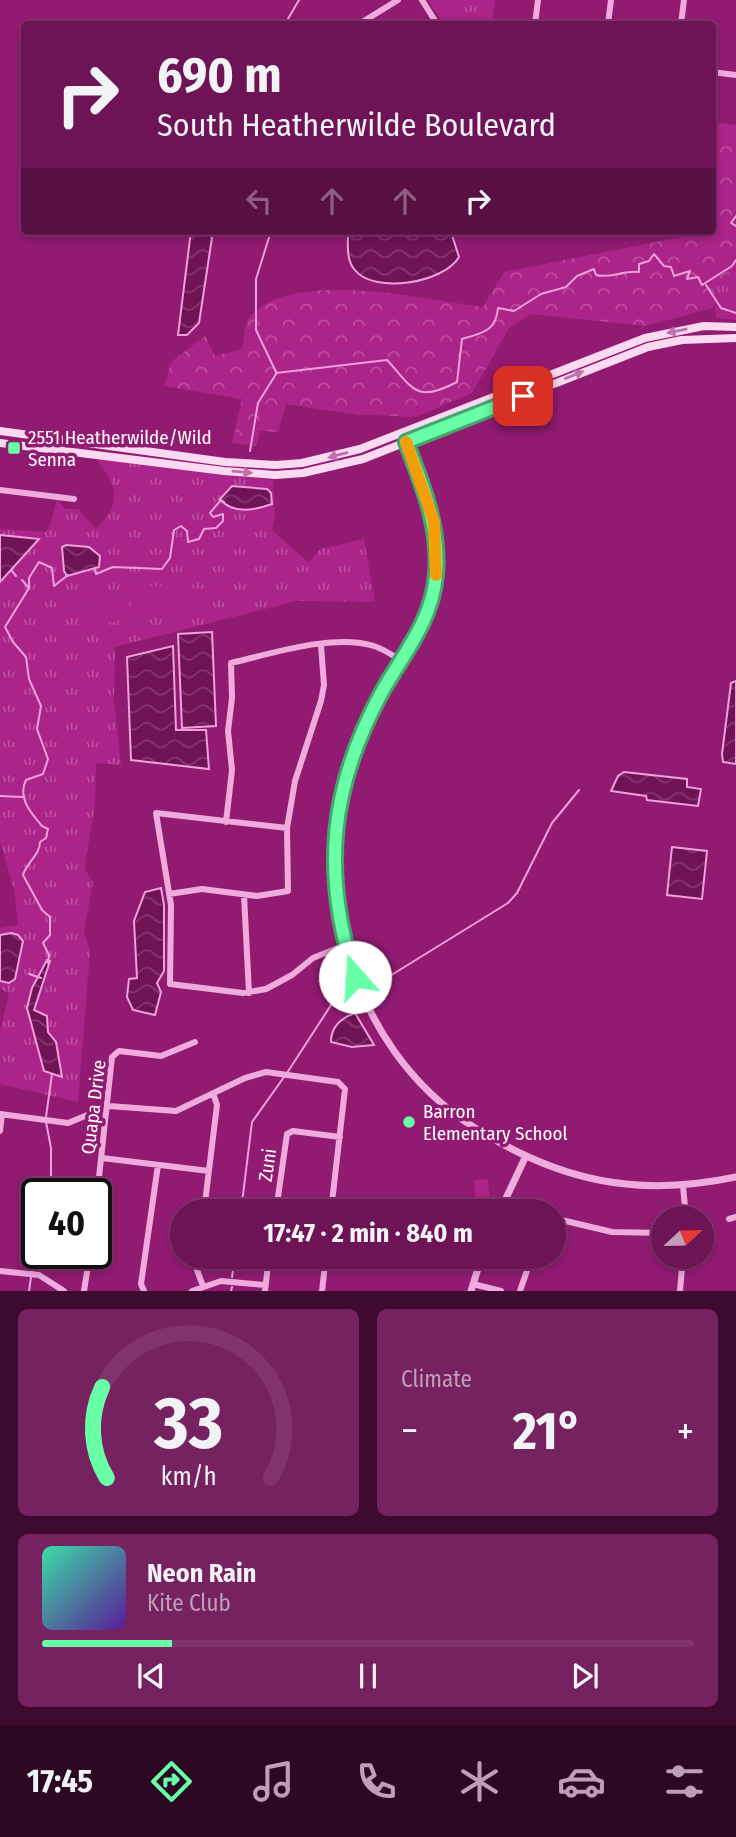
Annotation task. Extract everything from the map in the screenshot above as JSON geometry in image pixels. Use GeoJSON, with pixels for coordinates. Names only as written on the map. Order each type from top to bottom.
{"type":"FeatureCollection","features":[{"type":"Feature","properties":{"kind":"main road"},"geometry":{"type":"LineString","coordinates":[[0,431],[238,462],[302,463],[360,449],[681,329],[736,327]]}},
{"type":"Feature","properties":{"kind":"main road"},"geometry":{"type":"LineString","coordinates":[[0,443],[275,475],[303,473],[363,458],[406,442],[614,354],[682,340],[736,338]]}},
{"type":"Feature","properties":{"kind":"main road"},"geometry":{"type":"LineString","coordinates":[[174,465],[176,454]]}},
{"type":"Feature","properties":{"kind":"street"},"geometry":{"type":"LineString","coordinates":[[364,21],[398,0]]}},
{"type":"Feature","properties":{"kind":"street"},"geometry":{"type":"LineString","coordinates":[[422,0],[436,21]]}},
{"type":"Feature","properties":{"kind":"street"},"geometry":{"type":"LineString","coordinates":[[535,21],[538,0]]}},
{"type":"Feature","properties":{"kind":"street"},"geometry":{"type":"LineString","coordinates":[[608,21],[611,0]]}},
{"type":"Feature","properties":{"kind":"street"},"geometry":{"type":"LineString","coordinates":[[681,21],[684,0]]}},
{"type":"Feature","properties":{"kind":"street"},"geometry":{"type":"LineString","coordinates":[[716,72],[736,75]]}},
{"type":"Feature","properties":{"kind":"street"},"geometry":{"type":"LineString","coordinates":[[402,432],[431,509],[437,547],[431,599],[423,625],[360,733],[344,780],[336,817],[334,877],[345,945],[370,1010],[412,1072],[442,1105],[525,1158],[568,1174],[614,1184],[683,1186],[736,1177]]}},
{"type":"Feature","properties":{"kind":"street"},"geometry":{"type":"LineString","coordinates":[[0,490],[74,499]]}},
{"type":"Feature","properties":{"kind":"street"},"geometry":{"type":"LineString","coordinates":[[226,822],[232,770],[228,731],[232,698],[231,663],[321,645],[358,643],[373,645],[403,662]]}},
{"type":"Feature","properties":{"kind":"street"},"geometry":{"type":"LineString","coordinates":[[169,894],[202,889],[244,895],[288,891],[286,828],[304,749],[321,701],[324,685],[321,645]]}},
{"type":"Feature","properties":{"kind":"street"},"geometry":{"type":"LineString","coordinates":[[286,828],[156,813],[169,894],[170,984],[249,993],[274,986],[313,958],[345,945]]}},
{"type":"Feature","properties":{"kind":"street"},"geometry":{"type":"LineString","coordinates":[[244,895],[249,993]]}},
{"type":"Feature","properties":{"kind":"street","name":"Quapa Drive"},"geometry":{"type":"LineString","coordinates":[[99,1178],[115,1054],[119,1051],[161,1056],[195,1042]]}},
{"type":"Feature","properties":{"kind":"street"},"geometry":{"type":"LineString","coordinates":[[0,1131],[1,1114],[68,1123],[109,1106],[176,1111],[245,1078],[266,1072],[338,1082],[345,1089],[332,1199]]}},
{"type":"Feature","properties":{"kind":"street"},"geometry":{"type":"LineString","coordinates":[[206,1199],[218,1105],[214,1093]]}},
{"type":"Feature","properties":{"kind":"street","name":"Zuni"},"geometry":{"type":"LineString","coordinates":[[278,1199],[287,1134],[293,1131],[340,1137]]}},
{"type":"Feature","properties":{"kind":"street"},"geometry":{"type":"LineString","coordinates":[[102,1158],[209,1171]]}},
{"type":"Feature","properties":{"kind":"street"},"geometry":{"type":"LineString","coordinates":[[506,1199],[525,1158]]}},
{"type":"Feature","properties":{"kind":"street"},"geometry":{"type":"LineString","coordinates":[[144,1291],[141,1284],[158,1165]]}},
{"type":"Feature","properties":{"kind":"street"},"geometry":{"type":"LineString","coordinates":[[683,1186],[685,1206]]}},
{"type":"Feature","properties":{"kind":"street"},"geometry":{"type":"LineString","coordinates":[[566,1221],[612,1232],[651,1233]]}},
{"type":"Feature","properties":{"kind":"street"},"geometry":{"type":"LineString","coordinates":[[84,1291],[87,1269]]}},
{"type":"Feature","properties":{"kind":"street"},"geometry":{"type":"LineString","coordinates":[[197,1269],[202,1286]]}},
{"type":"Feature","properties":{"kind":"street"},"geometry":{"type":"LineString","coordinates":[[192,1291],[221,1281],[265,1288],[267,1269]]}},
{"type":"Feature","properties":{"kind":"street"},"geometry":{"type":"LineString","coordinates":[[322,1291],[325,1269]]}},
{"type":"Feature","properties":{"kind":"street"},"geometry":{"type":"LineString","coordinates":[[478,1269],[472,1287],[502,1291]]}},
{"type":"Feature","properties":{"kind":"street"},"geometry":{"type":"LineString","coordinates":[[520,1291],[528,1269]]}},
{"type":"Feature","properties":{"kind":"street"},"geometry":{"type":"LineString","coordinates":[[680,1291],[682,1269]]}},
{"type":"Feature","properties":{"kind":"street"},"geometry":{"type":"LineString","coordinates":[[0,1270],[39,1275],[64,1291]]}},
{"type":"Feature","properties":{"kind":"green space"},"geometry":{"type":"Polygon","coordinates":[[[428,0],[495,0],[492,21],[442,21],[428,0]]]}},
{"type":"Feature","properties":{"kind":"green space"},"geometry":{"type":"Polygon","coordinates":[[[450,0],[457,0],[467,17],[453,21],[443,5],[450,0]]]}},
{"type":"Feature","properties":{"kind":"green space"},"geometry":{"type":"Polygon","coordinates":[[[716,122],[736,125],[736,269],[714,285],[717,295],[713,308],[646,326],[531,314],[509,328],[472,393],[416,417],[351,414],[286,404],[278,432],[260,431],[256,446],[232,443],[242,399],[164,386],[171,362],[205,336],[215,356],[242,349],[249,318],[268,303],[295,294],[326,290],[394,294],[483,307],[504,272],[692,235],[716,235],[716,122]]]}},
{"type":"Feature","properties":{"kind":"green space"},"geometry":{"type":"Polygon","coordinates":[[[736,269],[736,320],[717,318],[713,285],[736,269]]]}},
{"type":"Feature","properties":{"kind":"green space"},"geometry":{"type":"Polygon","coordinates":[[[96,459],[273,480],[275,514],[272,530],[309,563],[320,549],[364,539],[375,602],[296,601],[115,647],[114,700],[121,765],[96,763],[95,805],[85,864],[85,870],[93,882],[84,931],[90,951],[78,1102],[0,1084],[0,1030],[9,994],[0,988],[0,928],[18,925],[14,890],[0,841],[0,529],[45,532],[50,526],[57,500],[66,509],[78,509],[96,529],[110,510],[114,494],[109,478],[96,459]]]}},
{"type":"Feature","properties":{"kind":"green space"},"geometry":{"type":"Polygon","coordinates":[[[132,585],[211,589],[210,617],[130,613],[132,585]]]}},
{"type":"Feature","properties":{"kind":"green space"},"geometry":{"type":"Polygon","coordinates":[[[119,591],[126,619],[82,629],[75,601],[119,591]]]}},
{"type":"Feature","properties":{"kind":"green space"},"geometry":{"type":"Polygon","coordinates":[[[488,1179],[490,1199],[476,1199],[474,1180],[488,1179]]]}},
{"type":"Feature","properties":{"kind":"water"},"geometry":{"type":"Polygon","coordinates":[[[190,235],[212,235],[199,323],[187,335],[178,335],[190,235]]]}},
{"type":"Feature","properties":{"kind":"water"},"geometry":{"type":"Polygon","coordinates":[[[348,235],[452,235],[459,257],[439,274],[392,283],[376,282],[363,277],[351,265],[348,235]]]}},
{"type":"Feature","properties":{"kind":"water"},"geometry":{"type":"Polygon","coordinates":[[[232,486],[267,489],[271,493],[272,504],[252,509],[231,507],[220,499],[232,486]]]}},
{"type":"Feature","properties":{"kind":"water"},"geometry":{"type":"Polygon","coordinates":[[[0,535],[39,539],[0,582],[0,535]]]}},
{"type":"Feature","properties":{"kind":"water"},"geometry":{"type":"Polygon","coordinates":[[[62,547],[89,547],[100,556],[99,567],[67,576],[64,571],[62,547]]]}},
{"type":"Feature","properties":{"kind":"water"},"geometry":{"type":"Polygon","coordinates":[[[212,632],[216,726],[182,728],[178,634],[212,632]]]}},
{"type":"Feature","properties":{"kind":"water"},"geometry":{"type":"Polygon","coordinates":[[[173,646],[176,730],[206,730],[209,769],[131,760],[127,657],[173,646]]]}},
{"type":"Feature","properties":{"kind":"water"},"geometry":{"type":"Polygon","coordinates":[[[736,681],[736,764],[723,762],[722,754],[731,683],[736,681]]]}},
{"type":"Feature","properties":{"kind":"water"},"geometry":{"type":"Polygon","coordinates":[[[624,772],[687,779],[687,787],[701,789],[698,806],[647,800],[646,796],[611,791],[618,776],[624,772]]]}},
{"type":"Feature","properties":{"kind":"water"},"geometry":{"type":"Polygon","coordinates":[[[672,847],[707,851],[702,899],[667,895],[672,847]]]}},
{"type":"Feature","properties":{"kind":"water"},"geometry":{"type":"Polygon","coordinates":[[[161,888],[164,905],[164,971],[157,983],[161,992],[155,1015],[133,1010],[127,997],[129,979],[137,978],[134,921],[145,892],[161,888]]]}},
{"type":"Feature","properties":{"kind":"water"},"geometry":{"type":"Polygon","coordinates":[[[0,935],[18,935],[23,941],[15,979],[9,983],[0,981],[0,935]]]}},
{"type":"Feature","properties":{"kind":"water"},"geometry":{"type":"Polygon","coordinates":[[[47,960],[50,961],[34,1010],[47,1016],[48,1032],[56,1042],[62,1077],[44,1071],[27,1008],[32,988],[47,960]]]}},
{"type":"Feature","properties":{"kind":"water"},"geometry":{"type":"Polygon","coordinates":[[[355,1013],[374,1045],[352,1047],[331,1042],[338,1023],[355,1013]]]}},
{"type":"Feature","properties":{"kind":"waterway"},"geometry":{"type":"LineString","coordinates":[[287,21],[299,0]]}},
{"type":"Feature","properties":{"kind":"waterway"},"geometry":{"type":"LineString","coordinates":[[736,216],[731,223],[736,226]]}},
{"type":"Feature","properties":{"kind":"waterway"},"geometry":{"type":"LineString","coordinates":[[270,235],[256,279],[256,330],[276,372]]}},
{"type":"Feature","properties":{"kind":"waterway"},"geometry":{"type":"LineString","coordinates":[[276,373],[387,360],[416,390],[432,392],[457,382],[462,339],[487,330],[494,322],[498,308],[514,311],[541,294],[566,287],[577,276],[594,269],[596,275],[601,276],[639,272],[639,264],[649,261],[654,254],[664,266],[671,267],[674,276],[690,271],[687,279],[698,277],[702,285],[732,266],[736,260]]}},
{"type":"Feature","properties":{"kind":"waterway"},"geometry":{"type":"LineString","coordinates":[[706,285],[721,308],[736,313]]}},
{"type":"Feature","properties":{"kind":"waterway"},"geometry":{"type":"LineString","coordinates":[[250,451],[258,403],[276,374]]}},
{"type":"Feature","properties":{"kind":"waterway"},"geometry":{"type":"LineString","coordinates":[[95,570],[96,574],[113,567],[162,569],[170,558],[174,530],[181,526],[187,531],[188,542],[199,539],[204,529],[216,528],[223,521],[223,514],[213,517],[210,513],[220,501],[224,502]]}},
{"type":"Feature","properties":{"kind":"waterway"},"geometry":{"type":"LineString","coordinates":[[48,963],[49,955],[43,943],[50,935],[50,917],[42,910],[23,875],[38,851],[40,842],[46,838],[48,829],[42,826],[26,805],[24,787],[26,780],[43,774],[48,759],[37,729],[41,706],[29,679],[26,657],[5,627],[29,588],[29,578],[39,562],[52,568],[54,586],[68,575]]}},
{"type":"Feature","properties":{"kind":"waterway"},"geometry":{"type":"LineString","coordinates":[[11,570],[16,576]]}},
{"type":"Feature","properties":{"kind":"waterway"},"geometry":{"type":"LineString","coordinates":[[22,580],[28,587]]}},
{"type":"Feature","properties":{"kind":"waterway"},"geometry":{"type":"LineString","coordinates":[[372,987],[508,903],[517,893],[552,823],[579,790]]}},
{"type":"Feature","properties":{"kind":"waterway"},"geometry":{"type":"LineString","coordinates":[[0,796],[23,797]]}},
{"type":"Feature","properties":{"kind":"waterway"},"geometry":{"type":"LineString","coordinates":[[29,974],[41,978]]}},
{"type":"Feature","properties":{"kind":"waterway"},"geometry":{"type":"LineString","coordinates":[[287,1073],[333,1002],[351,995]]}},
{"type":"Feature","properties":{"kind":"waterway"},"geometry":{"type":"LineString","coordinates":[[46,1117],[52,1074]]}},
{"type":"Feature","properties":{"kind":"waterway"},"geometry":{"type":"LineString","coordinates":[[242,1199],[252,1122],[284,1077]]}},
{"type":"Feature","properties":{"kind":"waterway"},"geometry":{"type":"LineString","coordinates":[[46,1122],[51,1148],[51,1178]]}},
{"type":"Feature","properties":{"kind":"waterway"},"geometry":{"type":"LineString","coordinates":[[232,1277],[233,1269]]}},
{"type":"Feature","properties":{"kind":"waterway"},"geometry":{"type":"LineString","coordinates":[[29,1291],[31,1277]]}},
{"type":"Feature","properties":{"kind":"waterway"},"geometry":{"type":"LineString","coordinates":[[231,1291],[232,1287]]}},
{"type":"Feature","properties":{"kind":"slow traffic"},"geometry":{"type":"LineString","coordinates":[[406,442],[434,522],[436,575]]}},
{"type":"Feature","properties":{"kind":"place","name":"2551 Heatherwilde/Wild Senna"},"geometry":{"type":"Point","coordinates":[14,448]}},
{"type":"Feature","properties":{"kind":"place","name":"Barron Elementary School"},"geometry":{"type":"Point","coordinates":[409,1122]}},
{"type":"Feature","properties":{"kind":"route"},"geometry":{"type":"LineString","coordinates":[[355,977],[338,913],[334,877],[336,817],[344,780],[360,733],[423,625],[436,578],[437,547],[434,522],[406,442],[523,396]]}}]}
